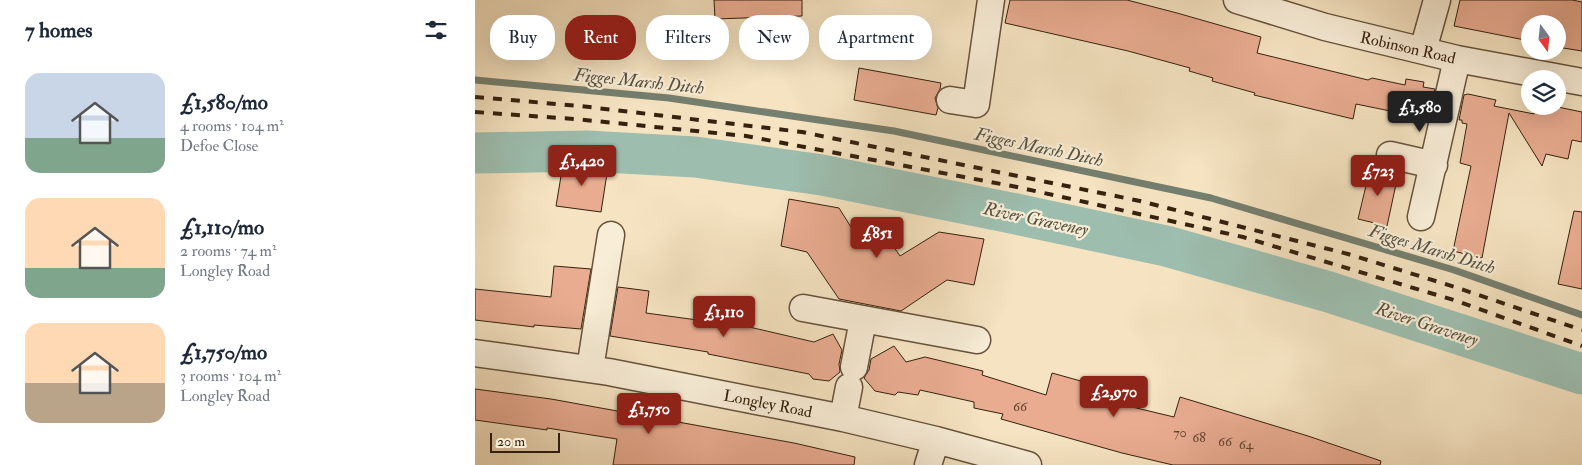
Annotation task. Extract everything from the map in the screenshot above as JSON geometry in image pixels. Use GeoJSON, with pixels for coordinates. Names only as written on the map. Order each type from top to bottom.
{"type":"FeatureCollection","features":[{"type":"Feature","properties":{"kind":"street"},"geometry":{"type":"LineString","coordinates":[[950,100],[976,104],[991,0]]}},
{"type":"Feature","properties":{"kind":"street","name":"Robinson Road"},"geometry":{"type":"LineString","coordinates":[[1237,0],[1325,26],[1457,59],[1582,82]]}},
{"type":"Feature","properties":{"kind":"street"},"geometry":{"type":"LineString","coordinates":[[1423,50],[1437,0]]}},
{"type":"Feature","properties":{"kind":"street"},"geometry":{"type":"LineString","coordinates":[[1421,217],[1457,59]]}},
{"type":"Feature","properties":{"kind":"street"},"geometry":{"type":"LineString","coordinates":[[1390,155],[1434,165]]}},
{"type":"Feature","properties":{"kind":"street"},"geometry":{"type":"LineString","coordinates":[[590,368],[611,235]]}},
{"type":"Feature","properties":{"kind":"street"},"geometry":{"type":"LineString","coordinates":[[803,308],[977,340]]}},
{"type":"Feature","properties":{"kind":"street"},"geometry":{"type":"LineString","coordinates":[[843,418],[863,320]]}},
{"type":"Feature","properties":{"kind":"street","name":"Longley Road"},"geometry":{"type":"LineString","coordinates":[[475,354],[590,368],[843,418],[936,440],[1028,465]]}},
{"type":"Feature","properties":{"kind":"street"},"geometry":{"type":"LineString","coordinates":[[928,465],[936,440]]}},
{"type":"Feature","properties":{"kind":"building"},"geometry":{"type":"Polygon","coordinates":[[[714,0],[802,0],[802,15],[739,15],[739,18],[729,19],[729,15],[715,15],[714,0]]]}},
{"type":"Feature","properties":{"kind":"building"},"geometry":{"type":"Polygon","coordinates":[[[1010,0],[1127,0],[1177,13],[1261,37],[1257,53],[1368,80],[1372,78],[1405,85],[1406,79],[1424,82],[1423,87],[1435,89],[1429,114],[1401,109],[1400,113],[1356,104],[1353,119],[1254,95],[1255,93],[1212,81],[1213,78],[1189,71],[1190,68],[1128,51],[1005,23],[1010,0]]]}},
{"type":"Feature","properties":{"kind":"building"},"geometry":{"type":"Polygon","coordinates":[[[1460,0],[1572,0],[1582,2],[1582,51],[1566,48],[1566,15],[1521,15],[1521,39],[1454,26],[1460,0]]]}},
{"type":"Feature","properties":{"kind":"building"},"geometry":{"type":"Polygon","coordinates":[[[859,68],[941,83],[935,98],[938,108],[936,115],[854,100],[859,68]]]}},
{"type":"Feature","properties":{"kind":"building"},"geometry":{"type":"Polygon","coordinates":[[[1468,94],[1496,100],[1494,106],[1521,111],[1521,115],[1566,115],[1566,109],[1582,112],[1582,142],[1572,140],[1568,159],[1546,154],[1542,166],[1509,113],[1482,258],[1453,251],[1471,166],[1460,163],[1467,124],[1459,120],[1464,95],[1468,94]]]}},
{"type":"Feature","properties":{"kind":"building"},"geometry":{"type":"Polygon","coordinates":[[[563,164],[608,167],[601,212],[556,206],[563,164]]]}},
{"type":"Feature","properties":{"kind":"building"},"geometry":{"type":"Polygon","coordinates":[[[1370,169],[1398,175],[1387,226],[1358,219],[1370,169]]]}},
{"type":"Feature","properties":{"kind":"building"},"geometry":{"type":"Polygon","coordinates":[[[789,199],[839,208],[863,246],[885,234],[900,256],[939,232],[984,239],[974,285],[947,280],[901,311],[839,299],[807,252],[781,246],[789,199]]]}},
{"type":"Feature","properties":{"kind":"building"},"geometry":{"type":"Polygon","coordinates":[[[1574,211],[1582,212],[1582,289],[1558,284],[1574,211]]]}},
{"type":"Feature","properties":{"kind":"building"},"geometry":{"type":"Polygon","coordinates":[[[554,266],[591,269],[581,329],[534,325],[534,327],[475,320],[475,289],[551,297],[554,266]]]}},
{"type":"Feature","properties":{"kind":"building"},"geometry":{"type":"Polygon","coordinates":[[[618,287],[649,291],[646,313],[712,322],[713,314],[746,320],[745,326],[814,342],[833,334],[842,350],[839,364],[840,372],[829,381],[813,379],[809,374],[708,354],[708,352],[610,336],[618,287]]]}},
{"type":"Feature","properties":{"kind":"building"},"geometry":{"type":"Polygon","coordinates":[[[894,346],[906,362],[925,357],[983,371],[982,375],[1046,395],[1052,373],[1095,385],[1096,383],[1128,393],[1124,405],[1174,417],[1180,397],[1308,436],[1381,461],[1380,465],[1173,465],[1122,453],[1001,419],[1003,414],[974,408],[974,402],[920,390],[918,395],[898,392],[895,395],[875,391],[864,378],[869,370],[871,359],[894,346]]]}},
{"type":"Feature","properties":{"kind":"building"},"geometry":{"type":"Polygon","coordinates":[[[475,389],[551,399],[794,443],[855,457],[854,465],[613,465],[617,439],[547,428],[547,430],[475,420],[475,389]]]}},
{"type":"Feature","properties":{"kind":"waterway","name":"Figges Marsh Ditch"},"geometry":{"type":"LineString","coordinates":[[475,80],[669,98],[894,131],[1211,198],[1454,270],[1582,315]]}},
{"type":"Feature","properties":{"kind":"waterway","name":"River Graveney"},"geometry":{"type":"LineString","coordinates":[[475,153],[587,151],[695,157],[822,175],[1166,246],[1329,292],[1582,374]]}},
{"type":"Feature","properties":{"kind":"railway"},"geometry":{"type":"LineString","coordinates":[[475,97],[580,106],[802,132],[1140,201],[1348,254],[1455,287],[1582,330]]}},
{"type":"Feature","properties":{"kind":"railway"},"geometry":{"type":"LineString","coordinates":[[475,112],[575,119],[746,136],[1017,187],[1243,237],[1457,301],[1582,346]]}}]}
